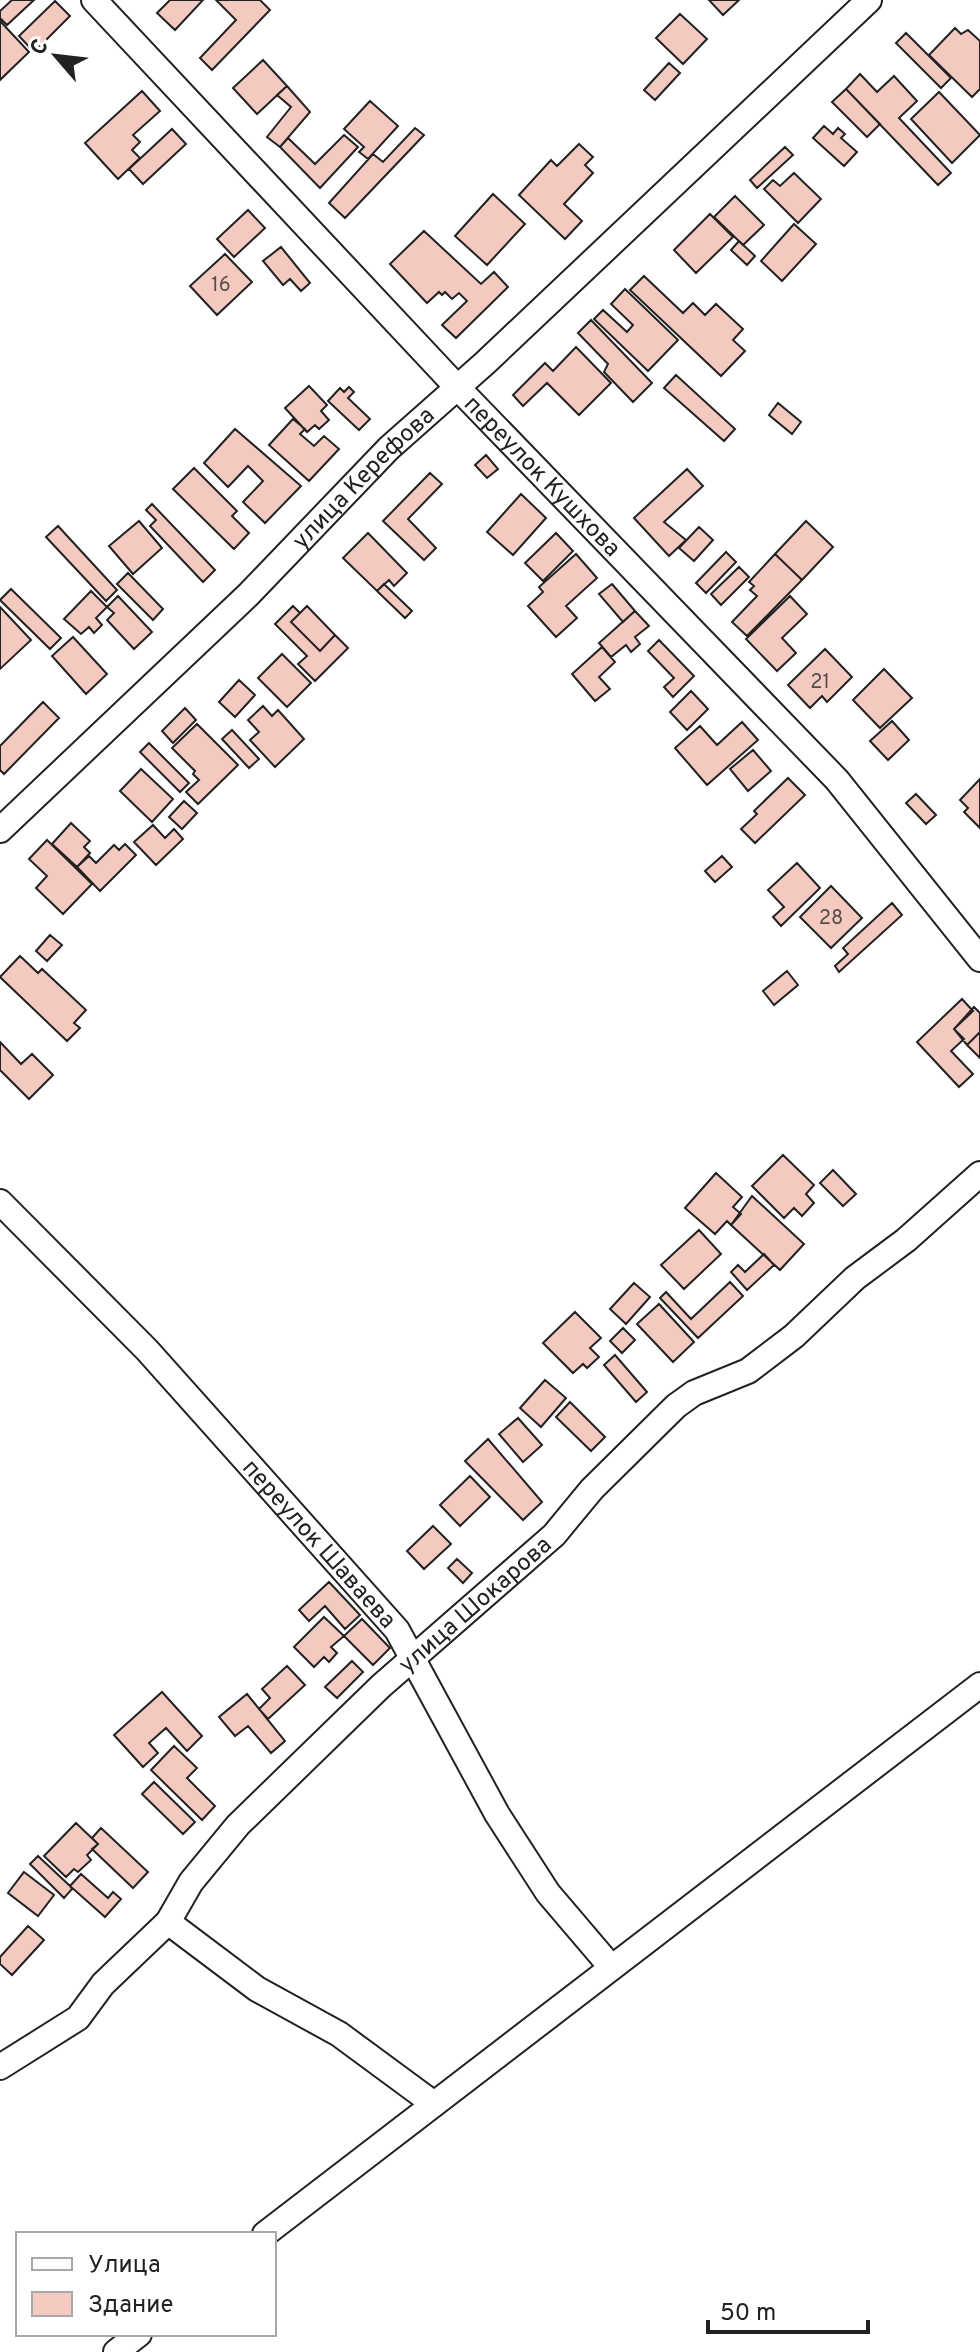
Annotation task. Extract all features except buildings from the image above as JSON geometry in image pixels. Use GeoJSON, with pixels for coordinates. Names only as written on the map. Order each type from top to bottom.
{"type":"FeatureCollection","features":[{"type":"Feature","properties":{"kind":"street","name":"переулок Кушхова"},"geometry":{"type":"LineString","coordinates":[[94,0],[457,387],[837,780],[980,959]]}},
{"type":"Feature","properties":{"kind":"street","name":"улица Керефова"},"geometry":{"type":"LineString","coordinates":[[0,830],[248,595],[389,448],[869,0]]}},
{"type":"Feature","properties":{"kind":"street","name":"улица Шокарова"},"geometry":{"type":"LineString","coordinates":[[0,2067],[78,2018],[103,1984],[168,1922],[191,1882],[221,1842],[413,1658],[554,1535],[592,1489],[676,1406],[694,1393],[748,1371],[794,1336],[855,1278],[906,1240],[980,1174]]}},
{"type":"Feature","properties":{"kind":"street","name":"переулок Шаваева"},"geometry":{"type":"LineString","coordinates":[[0,1202],[147,1350],[301,1527],[379,1607],[413,1658],[497,1814],[548,1893],[611,1967]]}},
{"type":"Feature","properties":{"kind":"street"},"geometry":{"type":"LineString","coordinates":[[268,2232],[980,1685]]}},
{"type":"Feature","properties":{"kind":"street"},"geometry":{"type":"LineString","coordinates":[[168,1922],[257,1989],[339,2034],[434,2104]]}},
{"type":"Feature","properties":{"kind":"street"},"geometry":{"type":"LineString","coordinates":[[116,2352],[136,2336]]}}]}
